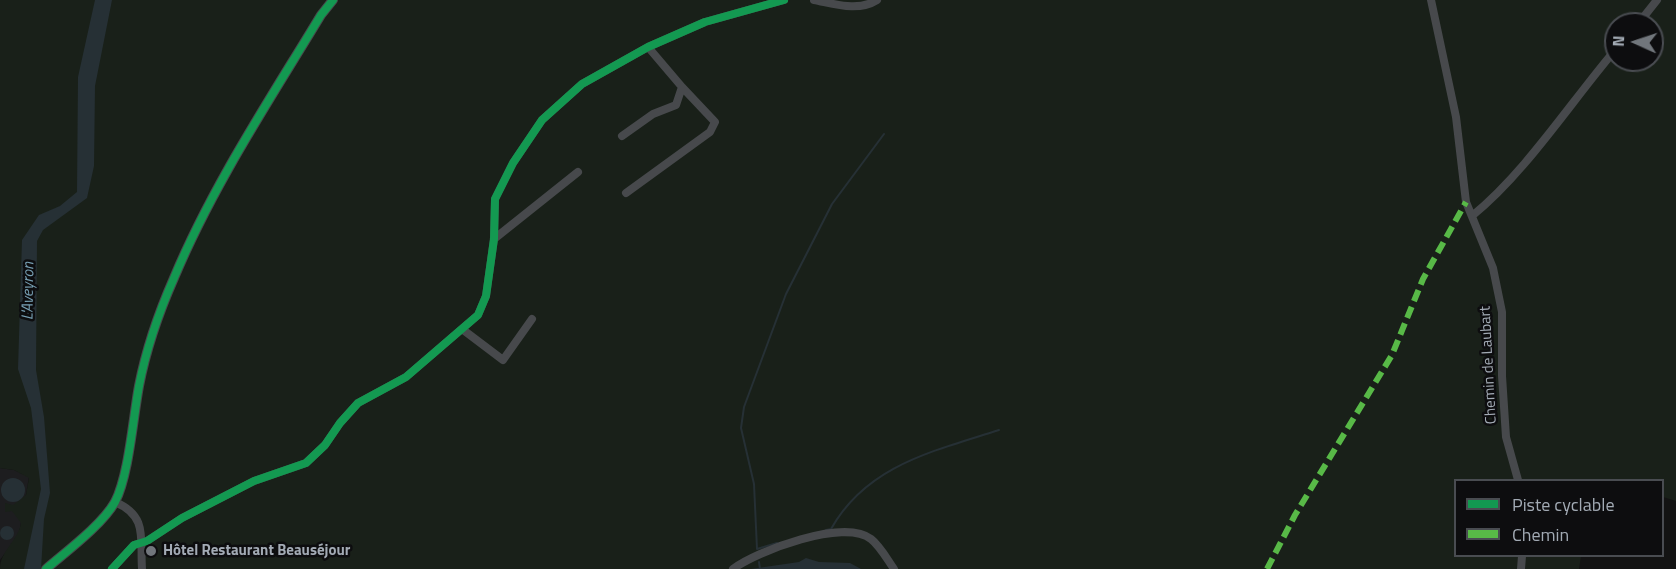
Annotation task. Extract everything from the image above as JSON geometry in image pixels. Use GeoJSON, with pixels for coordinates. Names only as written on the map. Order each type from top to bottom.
{"type":"FeatureCollection","features":[{"type":"Feature","properties":{"kind":"street"},"geometry":{"type":"LineString","coordinates":[[48,568],[101,519],[115,502],[122,478],[142,369],[173,280],[225,173],[321,15],[333,0]]}},
{"type":"Feature","properties":{"kind":"street"},"geometry":{"type":"LineString","coordinates":[[112,569],[129,549],[141,542],[147,542],[182,518],[254,482],[306,463],[325,445],[358,403],[406,377],[478,315],[486,296],[494,239],[495,199],[513,163],[542,120],[582,84],[648,47],[705,22],[784,0]]}},
{"type":"Feature","properties":{"kind":"street"},"geometry":{"type":"LineString","coordinates":[[814,0],[858,8],[868,6],[878,0]]}},
{"type":"Feature","properties":{"kind":"street","name":"Chemin de Laubart"},"geometry":{"type":"LineString","coordinates":[[1431,0],[1456,117],[1467,202],[1493,268],[1502,312],[1502,376],[1506,437],[1518,479]]}},
{"type":"Feature","properties":{"kind":"street"},"geometry":{"type":"LineString","coordinates":[[1648,12],[1657,0]]}},
{"type":"Feature","properties":{"kind":"street"},"geometry":{"type":"LineString","coordinates":[[626,193],[710,132],[715,122],[711,114],[682,87],[648,47]]}},
{"type":"Feature","properties":{"kind":"street"},"geometry":{"type":"LineString","coordinates":[[1472,216],[1487,204],[1542,141],[1604,64]]}},
{"type":"Feature","properties":{"kind":"street"},"geometry":{"type":"LineString","coordinates":[[622,136],[653,114],[676,105],[682,87]]}},
{"type":"Feature","properties":{"kind":"street"},"geometry":{"type":"LineString","coordinates":[[494,239],[578,172]]}},
{"type":"Feature","properties":{"kind":"street"},"geometry":{"type":"LineString","coordinates":[[462,329],[503,360],[532,319]]}},
{"type":"Feature","properties":{"kind":"street"},"geometry":{"type":"LineString","coordinates":[[115,502],[129,509],[138,519],[142,569]]}},
{"type":"Feature","properties":{"kind":"street"},"geometry":{"type":"LineString","coordinates":[[733,569],[776,547],[815,536],[843,533],[860,534],[870,538],[894,569]]}},
{"type":"Feature","properties":{"kind":"shaded area"},"geometry":{"type":"Polygon","coordinates":[[[0,0],[1676,0],[1676,501],[1664,497],[1664,479],[1454,479],[1454,557],[1581,557],[1579,569],[0,569],[3,557],[21,523],[12,511],[5,512],[5,503],[13,505],[26,495],[29,478],[14,470],[0,468],[0,0]]]}},
{"type":"Feature","properties":{"kind":"shaded area"},"geometry":{"type":"Polygon","coordinates":[[[0,468],[14,470],[29,477],[19,534],[0,560],[0,468]]]}},
{"type":"Feature","properties":{"kind":"water","name":"L'Aveyron"},"geometry":{"type":"Polygon","coordinates":[[[95,0],[112,0],[95,86],[94,166],[87,198],[43,230],[37,241],[36,370],[44,417],[50,493],[44,519],[41,569],[24,569],[41,489],[31,408],[18,369],[22,240],[39,215],[60,206],[77,192],[78,77],[95,0]]]}},
{"type":"Feature","properties":{"kind":"water"},"geometry":{"type":"Polygon","coordinates":[[[13,478],[22,481],[25,490],[22,499],[13,502],[4,499],[1,490],[4,481],[13,478]]]}},
{"type":"Feature","properties":{"kind":"water"},"geometry":{"type":"Polygon","coordinates":[[[7,526],[12,528],[14,533],[12,538],[7,540],[2,538],[0,533],[2,528],[7,526]]]}},
{"type":"Feature","properties":{"kind":"water"},"geometry":{"type":"Polygon","coordinates":[[[806,558],[819,562],[850,563],[861,569],[751,569],[799,562],[806,558]]]}},
{"type":"Feature","properties":{"kind":"waterway"},"geometry":{"type":"LineString","coordinates":[[777,543],[757,549],[754,484],[741,428],[744,407],[786,294],[832,204],[884,134]]}},
{"type":"Feature","properties":{"kind":"waterway"},"geometry":{"type":"LineString","coordinates":[[826,530],[831,529],[846,507],[863,489],[883,475],[904,463],[950,445],[999,430]]}},
{"type":"Feature","properties":{"kind":"waterway"},"geometry":{"type":"LineString","coordinates":[[759,562],[760,569]]}},
{"type":"Feature","properties":{"kind":"marked path"},"geometry":{"type":"LineString","coordinates":[[1267,569],[1295,515],[1392,355],[1423,279],[1466,202]]}},
{"type":"Feature","properties":{"kind":"cycle path"},"geometry":{"type":"LineString","coordinates":[[46,569],[93,529],[115,502],[124,477],[145,359],[174,278],[224,177],[321,15],[333,0]]}},
{"type":"Feature","properties":{"kind":"cycle path"},"geometry":{"type":"LineString","coordinates":[[112,569],[134,545],[147,541],[182,518],[254,481],[306,463],[325,445],[358,403],[406,377],[478,315],[486,296],[494,239],[495,199],[513,163],[542,120],[582,84],[648,47],[705,22],[784,0]]}},
{"type":"Feature","properties":{"kind":"place","name":"Hôtel Restaurant Beauséjour"},"geometry":{"type":"Point","coordinates":[151,551]}}]}
